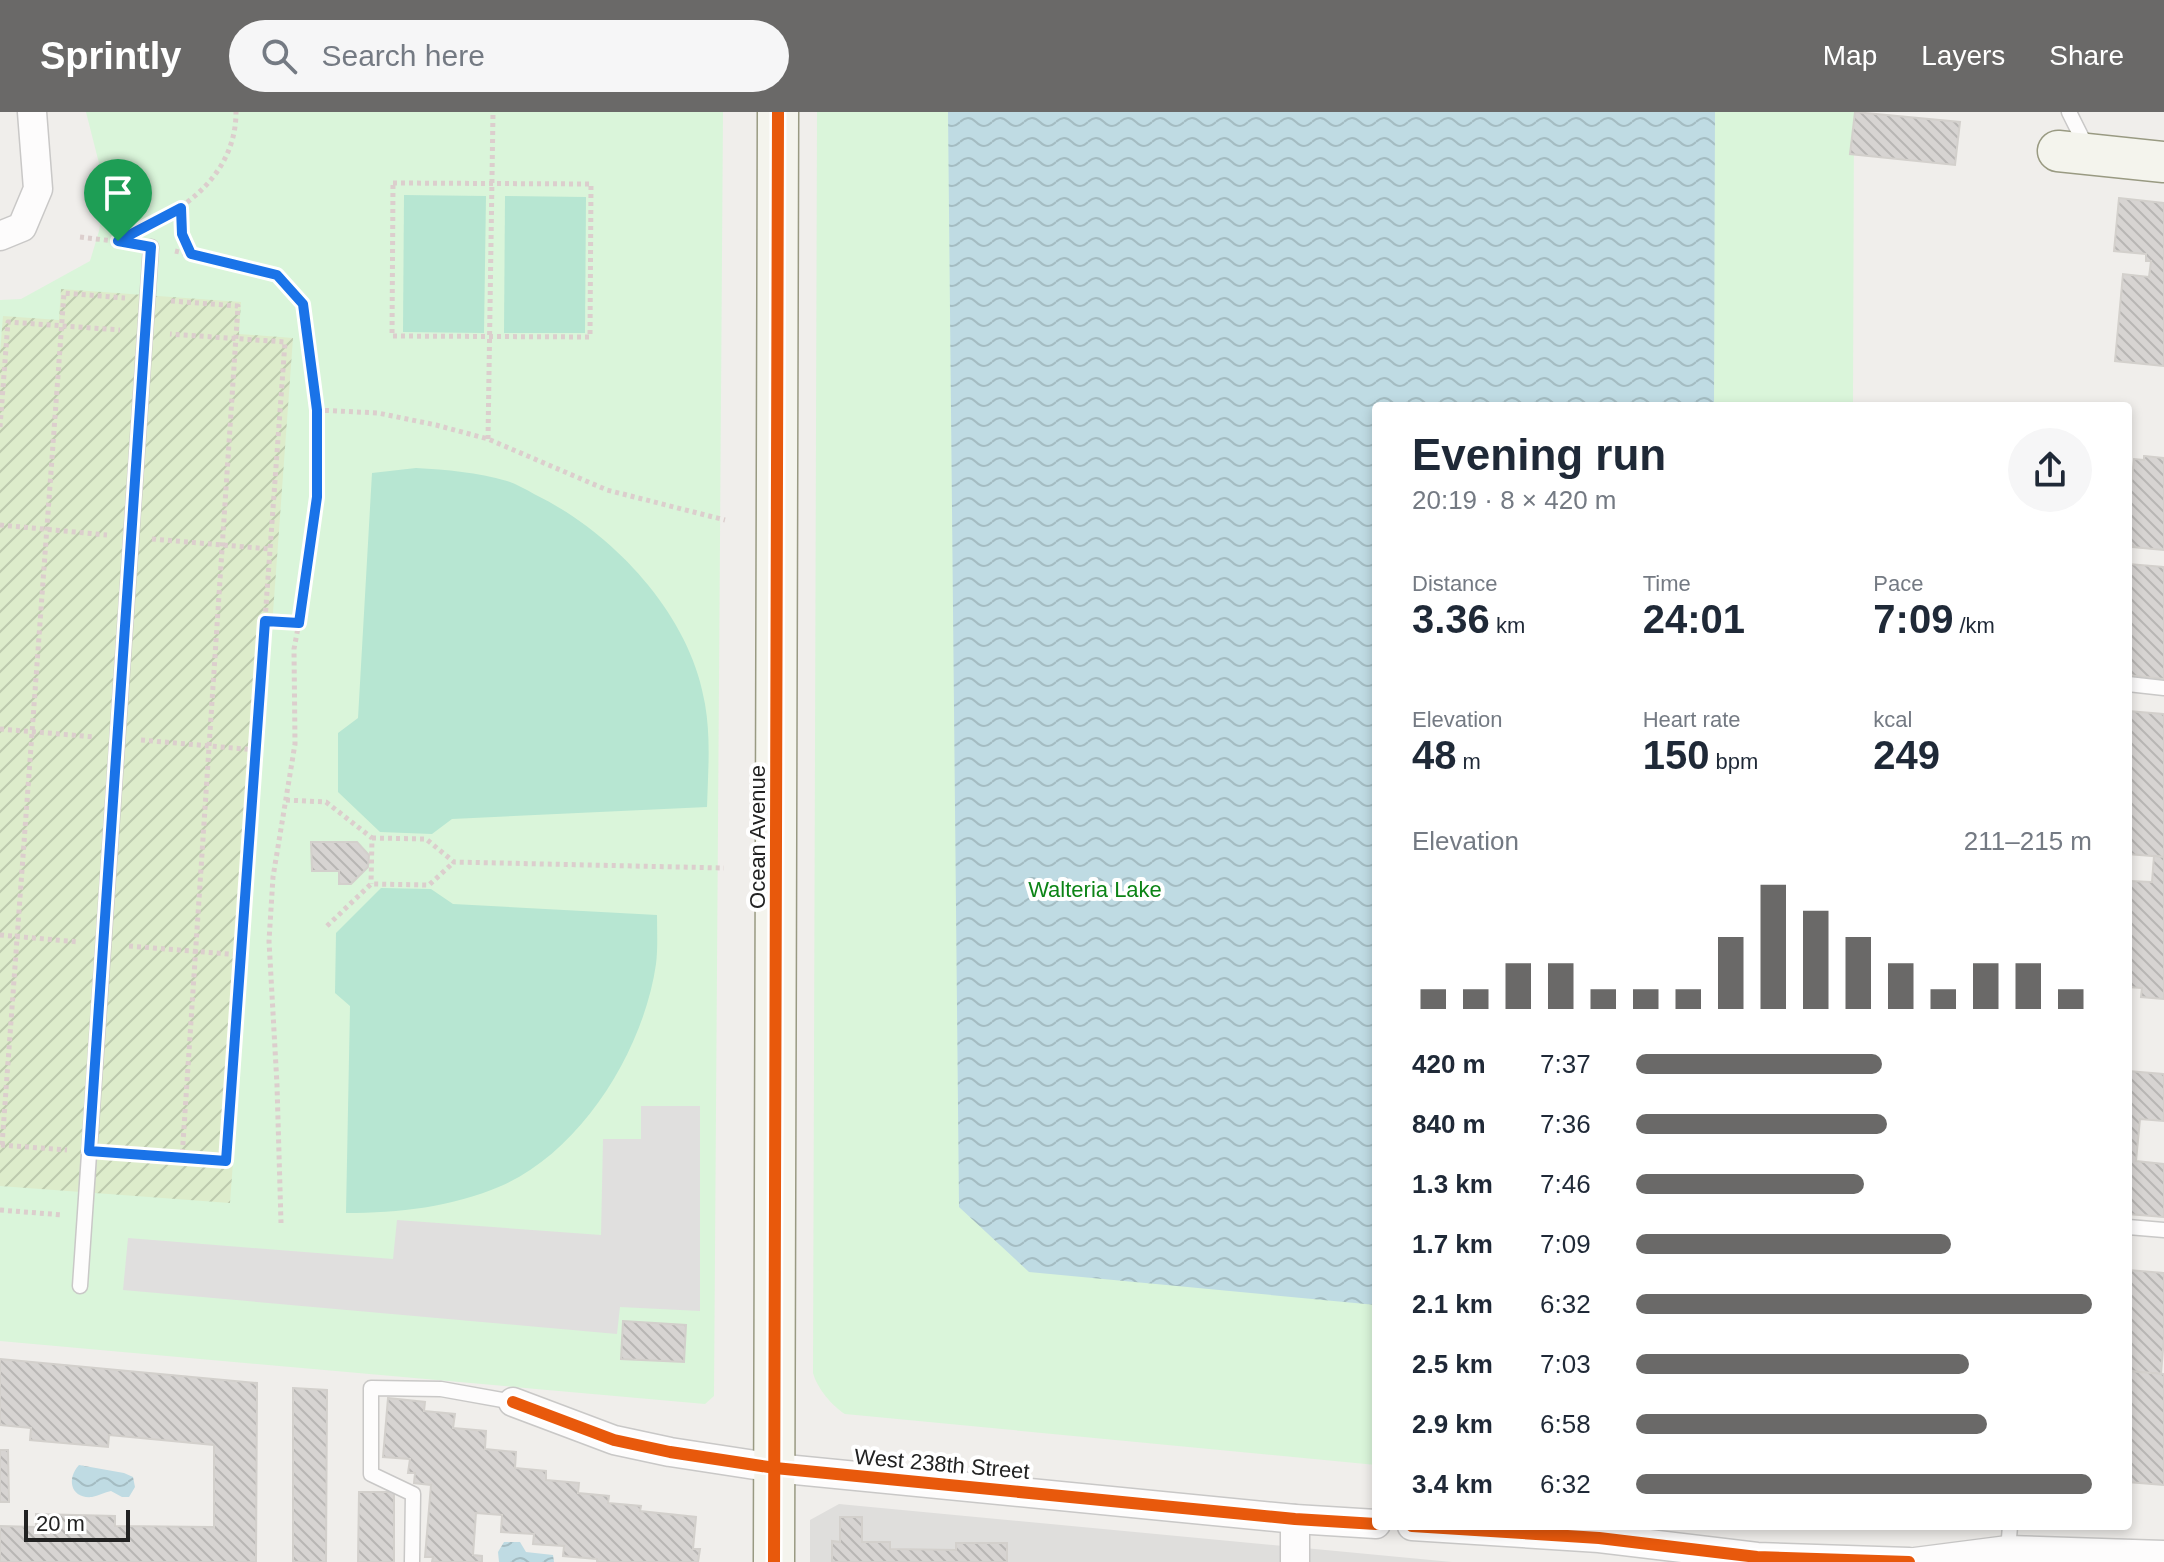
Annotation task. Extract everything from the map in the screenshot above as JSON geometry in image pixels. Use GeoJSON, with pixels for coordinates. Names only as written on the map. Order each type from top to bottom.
{"type":"FeatureCollection","features":[{"type":"Feature","properties":{"kind":"street"},"geometry":{"type":"LineString","coordinates":[[4,236],[22,227],[38,189],[32,112]]}},
{"type":"Feature","properties":{"kind":"street","name":"Ocean Avenue"},"geometry":{"type":"LineString","coordinates":[[774,1562],[778,112]]}},
{"type":"Feature","properties":{"kind":"street"},"geometry":{"type":"LineString","coordinates":[[2074,152],[2164,162]]}},
{"type":"Feature","properties":{"kind":"street","name":"West 238th Street"},"geometry":{"type":"LineString","coordinates":[[513,1402],[614,1440],[775,1468],[1295,1519],[1372,1524]]}},
{"type":"Feature","properties":{"kind":"street"},"geometry":{"type":"LineString","coordinates":[[1295,1519],[1295,1562]]}},
{"type":"Feature","properties":{"kind":"street"},"geometry":{"type":"LineString","coordinates":[[1443,1530],[1599,1550],[1909,1562]]}},
{"type":"Feature","properties":{"kind":"street"},"geometry":{"type":"LineString","coordinates":[[1915,1562],[2009,1538],[2164,1555]]}},
{"type":"Feature","properties":{"kind":"lane"},"geometry":{"type":"LineString","coordinates":[[2069,112],[2074,152]]}},
{"type":"Feature","properties":{"kind":"lane"},"geometry":{"type":"LineString","coordinates":[[80,1286],[151,247]]}},
{"type":"Feature","properties":{"kind":"lane"},"geometry":{"type":"LineString","coordinates":[[2132,684],[2164,688]]}},
{"type":"Feature","properties":{"kind":"lane"},"geometry":{"type":"LineString","coordinates":[[2132,1227],[2164,1230]]}},
{"type":"Feature","properties":{"kind":"lane"},"geometry":{"type":"LineString","coordinates":[[412,1562],[413,1494],[371,1474],[371,1388],[441,1389],[513,1402]]}},
{"type":"Feature","properties":{"kind":"path"},"geometry":{"type":"LineString","coordinates":[[147,227],[181,208],[214,178],[230,150],[236,112]]}},
{"type":"Feature","properties":{"kind":"path"},"geometry":{"type":"LineString","coordinates":[[488,439],[493,112]]}},
{"type":"Feature","properties":{"kind":"path"},"geometry":{"type":"LineString","coordinates":[[393,183],[591,184],[590,337],[489,337],[392,336],[393,183]]}},
{"type":"Feature","properties":{"kind":"path"},"geometry":{"type":"LineString","coordinates":[[181,208],[182,234],[191,254]]}},
{"type":"Feature","properties":{"kind":"path"},"geometry":{"type":"LineString","coordinates":[[118,241],[133,234]]}},
{"type":"Feature","properties":{"kind":"path"},"geometry":{"type":"LineString","coordinates":[[80,237],[191,254],[277,275],[303,304],[317,410],[317,497],[294,649],[295,744],[273,877],[269,941],[281,1223]]}},
{"type":"Feature","properties":{"kind":"path"},"geometry":{"type":"LineString","coordinates":[[0,427],[8,322],[62,326],[145,332],[236,339],[285,342],[226,1161],[1,1145],[62,326],[64,293],[99,296]]}},
{"type":"Feature","properties":{"kind":"path"},"geometry":{"type":"LineString","coordinates":[[182,1158],[238,306],[203,303]]}},
{"type":"Feature","properties":{"kind":"path"},"geometry":{"type":"LineString","coordinates":[[317,410],[378,413],[488,439],[607,490],[725,520]]}},
{"type":"Feature","properties":{"kind":"path"},"geometry":{"type":"LineString","coordinates":[[265,621],[299,623]]}},
{"type":"Feature","properties":{"kind":"path"},"geometry":{"type":"LineString","coordinates":[[286,800],[326,802],[372,838],[426,839],[454,862],[724,868]]}},
{"type":"Feature","properties":{"kind":"path"},"geometry":{"type":"LineString","coordinates":[[371,884],[372,838]]}},
{"type":"Feature","properties":{"kind":"path"},"geometry":{"type":"LineString","coordinates":[[327,926],[371,884],[429,885],[454,862]]}},
{"type":"Feature","properties":{"kind":"path"},"geometry":{"type":"LineString","coordinates":[[0,1210],[85,1217]]}},
{"type":"Feature","properties":{"kind":"shaded area"},"geometry":{"type":"Polygon","coordinates":[[[641,1106],[700,1106],[700,1311],[620,1307],[617,1334],[123,1290],[128,1238],[393,1259],[397,1220],[601,1235],[603,1139],[641,1139],[641,1106]]]}},
{"type":"Feature","properties":{"kind":"shaded area"},"geometry":{"type":"Polygon","coordinates":[[[839,1504],[1452,1562],[810,1562],[810,1520],[839,1504]]]}},
{"type":"Feature","properties":{"kind":"green space"},"geometry":{"type":"Polygon","coordinates":[[[86,112],[723,112],[714,1396],[705,1404],[0,1341],[0,300],[21,299],[90,261],[106,191],[86,112]]]}},
{"type":"Feature","properties":{"kind":"green space","name":"Walteria Lake"},"geometry":{"type":"Polygon","coordinates":[[[817,112],[1854,112],[1853,402],[1372,402],[1372,1465],[845,1414],[826,1396],[813,1373],[817,112]]]}},
{"type":"Feature","properties":{"kind":"green space"},"geometry":{"type":"Polygon","coordinates":[[[404,195],[486,196],[484,333],[403,332],[404,195]]]}},
{"type":"Feature","properties":{"kind":"green space"},"geometry":{"type":"Polygon","coordinates":[[[505,196],[586,197],[585,333],[504,333],[505,196]]]}},
{"type":"Feature","properties":{"kind":"green space"},"geometry":{"type":"Polygon","coordinates":[[[61,289],[241,302],[239,334],[293,338],[230,1203],[0,1186],[0,353],[3,316],[59,320],[61,289]]]}},
{"type":"Feature","properties":{"kind":"green space"},"geometry":{"type":"Polygon","coordinates":[[[416,468],[484,475],[520,487],[592,530],[644,580],[666,608],[697,671],[708,730],[707,807],[452,819],[432,834],[380,832],[338,792],[338,733],[358,718],[372,473],[416,468]]]}},
{"type":"Feature","properties":{"kind":"green space"},"geometry":{"type":"Polygon","coordinates":[[[381,888],[431,889],[453,904],[657,915],[656,964],[638,1030],[623,1062],[604,1094],[558,1148],[530,1170],[501,1186],[464,1199],[405,1210],[346,1213],[350,1006],[335,993],[336,933],[381,888]]]}},
{"type":"Feature","properties":{"kind":"water","name":"Walteria Lake"},"geometry":{"type":"Polygon","coordinates":[[[948,112],[1715,112],[1714,402],[1372,402],[1372,1305],[1029,1272],[959,1207],[948,112]]]}},
{"type":"Feature","properties":{"kind":"water"},"geometry":{"type":"Polygon","coordinates":[[[79,1465],[124,1473],[133,1477],[135,1487],[129,1497],[111,1491],[92,1497],[79,1495],[72,1482],[79,1465]]]}},
{"type":"Feature","properties":{"kind":"water"},"geometry":{"type":"Polygon","coordinates":[[[504,1542],[520,1542],[526,1552],[553,1555],[554,1562],[499,1562],[498,1552],[504,1542]]]}},
{"type":"Feature","properties":{"kind":"building"},"geometry":{"type":"Polygon","coordinates":[[[1855,112],[1960,122],[1955,165],[1850,154],[1855,112]]]}},
{"type":"Feature","properties":{"kind":"building"},"geometry":{"type":"Polygon","coordinates":[[[2119,198],[2164,203],[2164,366],[2115,361],[2123,274],[2149,277],[2151,261],[2146,261],[2146,254],[2114,251],[2119,198]]]}},
{"type":"Feature","properties":{"kind":"building"},"geometry":{"type":"Polygon","coordinates":[[[2144,456],[2164,458],[2164,550],[2132,545],[2134,459],[2144,460],[2144,456]]]}},
{"type":"Feature","properties":{"kind":"building"},"geometry":{"type":"Polygon","coordinates":[[[2132,564],[2164,567],[2164,679],[2132,675],[2132,564]]]}},
{"type":"Feature","properties":{"kind":"building"},"geometry":{"type":"Polygon","coordinates":[[[2132,711],[2164,714],[2164,857],[2132,854],[2132,711]]]}},
{"type":"Feature","properties":{"kind":"building"},"geometry":{"type":"Polygon","coordinates":[[[311,842],[357,842],[369,855],[368,867],[351,884],[339,884],[339,871],[312,871],[311,842]]]}},
{"type":"Feature","properties":{"kind":"building"},"geometry":{"type":"Polygon","coordinates":[[[2154,856],[2164,857],[2164,999],[2141,997],[2142,988],[2132,987],[2132,881],[2152,882],[2154,856]]]}},
{"type":"Feature","properties":{"kind":"building"},"geometry":{"type":"Polygon","coordinates":[[[2132,1071],[2164,1074],[2164,1121],[2140,1119],[2136,1161],[2164,1164],[2164,1217],[2132,1214],[2132,1071]]]}},
{"type":"Feature","properties":{"kind":"building"},"geometry":{"type":"Polygon","coordinates":[[[2132,1270],[2164,1273],[2161,1374],[2132,1371],[2132,1270]]]}},
{"type":"Feature","properties":{"kind":"building"},"geometry":{"type":"Polygon","coordinates":[[[623,1321],[686,1325],[684,1362],[621,1359],[623,1321]]]}},
{"type":"Feature","properties":{"kind":"building"},"geometry":{"type":"Polygon","coordinates":[[[0,1359],[257,1383],[256,1562],[0,1562],[0,1526],[36,1527],[36,1514],[115,1516],[115,1526],[214,1527],[214,1445],[109,1435],[108,1447],[30,1440],[31,1428],[0,1425],[0,1359]]]}},
{"type":"Feature","properties":{"kind":"building"},"geometry":{"type":"Polygon","coordinates":[[[2132,1371],[2164,1374],[2164,1485],[2132,1482],[2132,1371]]]}},
{"type":"Feature","properties":{"kind":"building"},"geometry":{"type":"Polygon","coordinates":[[[293,1388],[327,1390],[326,1562],[293,1562],[293,1388]]]}},
{"type":"Feature","properties":{"kind":"building"},"geometry":{"type":"Polygon","coordinates":[[[388,1398],[425,1402],[424,1411],[455,1414],[453,1428],[486,1431],[485,1449],[516,1452],[515,1468],[546,1471],[546,1480],[579,1483],[578,1493],[609,1496],[608,1503],[641,1506],[640,1511],[696,1517],[693,1549],[700,1549],[698,1562],[597,1562],[597,1559],[563,1556],[564,1546],[533,1544],[534,1534],[501,1532],[502,1515],[476,1513],[473,1555],[482,1556],[482,1562],[432,1562],[433,1557],[425,1557],[431,1485],[414,1483],[415,1473],[408,1473],[410,1459],[383,1457],[388,1398]]]}},
{"type":"Feature","properties":{"kind":"building"},"geometry":{"type":"Polygon","coordinates":[[[0,1450],[8,1450],[9,1502],[0,1502],[0,1450]]]}},
{"type":"Feature","properties":{"kind":"building"},"geometry":{"type":"Polygon","coordinates":[[[359,1492],[394,1492],[394,1562],[358,1562],[359,1492]]]}},
{"type":"Feature","properties":{"kind":"building"},"geometry":{"type":"Polygon","coordinates":[[[840,1517],[862,1517],[862,1542],[890,1542],[890,1549],[956,1550],[956,1543],[1007,1543],[1007,1562],[832,1562],[832,1541],[840,1542],[840,1517]]]}},
{"type":"Feature","properties":{"kind":"cycle path"},"geometry":{"type":"LineString","coordinates":[[774,1562],[778,112]]}},
{"type":"Feature","properties":{"kind":"cycle path"},"geometry":{"type":"LineString","coordinates":[[513,1402],[614,1440],[775,1468],[1295,1519],[1372,1524]]}},
{"type":"Feature","properties":{"kind":"cycle path"},"geometry":{"type":"LineString","coordinates":[[1474,1530],[1599,1538],[1757,1557],[1909,1562]]}},
{"type":"Feature","properties":{"kind":"route"},"geometry":{"type":"LineString","coordinates":[[181,208],[182,234],[191,254],[277,275],[303,304],[317,410],[317,497],[299,623],[265,621],[226,1161],[89,1151],[151,247],[118,241],[181,208]]}}]}
